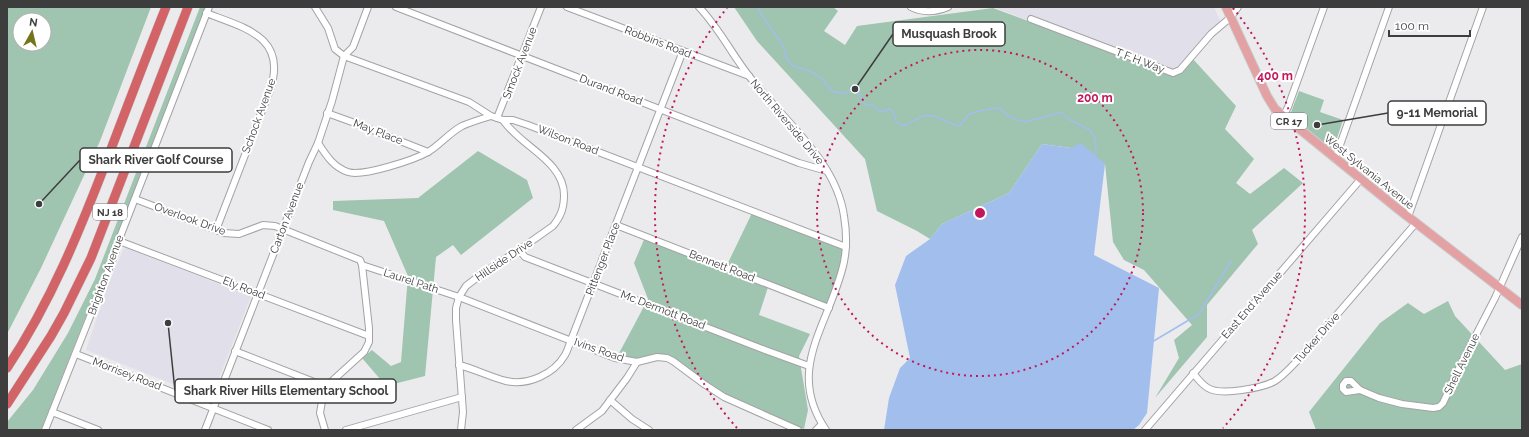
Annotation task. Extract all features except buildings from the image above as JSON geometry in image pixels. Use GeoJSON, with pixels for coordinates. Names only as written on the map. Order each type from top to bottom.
{"type":"FeatureCollection","features":[{"type":"Feature","properties":{"kind":"highway","name":"NJ 18"},"geometry":{"type":"LineString","coordinates":[[7,368],[44,306],[80,230],[166,7]]}},
{"type":"Feature","properties":{"kind":"highway","name":"NJ 18"},"geometry":{"type":"LineString","coordinates":[[7,404],[51,336],[88,265],[103,230],[188,7]]}},
{"type":"Feature","properties":{"kind":"main road","name":"West Sylvania Avenue"},"geometry":{"type":"LineString","coordinates":[[1226,7],[1267,96],[1275,109],[1360,180],[1522,305]]}},
{"type":"Feature","properties":{"kind":"street"},"geometry":{"type":"LineString","coordinates":[[315,7],[328,28],[335,49],[344,56]]}},
{"type":"Feature","properties":{"kind":"street","name":"Carton Avenue"},"geometry":{"type":"LineString","coordinates":[[205,430],[308,162],[318,143],[336,90],[344,56],[353,47],[368,7]]}},
{"type":"Feature","properties":{"kind":"street","name":"Durand Road"},"geometry":{"type":"LineString","coordinates":[[396,7],[799,163],[827,171]]}},
{"type":"Feature","properties":{"kind":"street","name":"Smock Avenue"},"geometry":{"type":"LineString","coordinates":[[500,119],[541,7]]}},
{"type":"Feature","properties":{"kind":"street","name":"Robbins Road"},"geometry":{"type":"LineString","coordinates":[[567,7],[749,76]]}},
{"type":"Feature","properties":{"kind":"street","name":"North Riverside Drive"},"geometry":{"type":"LineString","coordinates":[[699,7],[715,26],[749,76],[809,146],[827,171],[836,187],[843,210],[846,247],[842,269],[814,346],[809,366],[808,378],[809,392],[813,405],[826,430]]}},
{"type":"Feature","properties":{"kind":"street"},"geometry":{"type":"LineString","coordinates":[[911,7],[929,11],[940,10],[948,7]]}},
{"type":"Feature","properties":{"kind":"street"},"geometry":{"type":"LineString","coordinates":[[1231,17],[1238,7]]}},
{"type":"Feature","properties":{"kind":"street"},"geometry":{"type":"LineString","coordinates":[[1283,117],[1324,7]]}},
{"type":"Feature","properties":{"kind":"street"},"geometry":{"type":"LineString","coordinates":[[1335,159],[1389,7]]}},
{"type":"Feature","properties":{"kind":"street"},"geometry":{"type":"LineString","coordinates":[[1408,217],[1483,7]]}},
{"type":"Feature","properties":{"kind":"street","name":"Brighton Avenue"},"geometry":{"type":"LineString","coordinates":[[45,430],[76,354],[208,10]]}},
{"type":"Feature","properties":{"kind":"street","name":"Schock Avenue"},"geometry":{"type":"LineString","coordinates":[[208,10],[259,36],[269,49],[273,59],[274,70],[270,90],[216,230]]}},
{"type":"Feature","properties":{"kind":"street","name":"T F H Way"},"geometry":{"type":"LineString","coordinates":[[1031,19],[1173,73],[1180,70],[1211,34],[1231,17]]}},
{"type":"Feature","properties":{"kind":"street","name":"Pittenger Place"},"geometry":{"type":"LineString","coordinates":[[459,365],[506,381],[527,381],[544,375],[555,367],[565,355],[683,51]]}},
{"type":"Feature","properties":{"kind":"street","name":"Wilson Road"},"geometry":{"type":"LineString","coordinates":[[344,56],[469,102],[491,116],[500,119],[513,120],[528,125],[846,247]]}},
{"type":"Feature","properties":{"kind":"street","name":"May Place"},"geometry":{"type":"LineString","coordinates":[[327,113],[360,124],[428,152]]}},
{"type":"Feature","properties":{"kind":"street"},"geometry":{"type":"LineString","coordinates":[[318,143],[331,162],[342,170],[358,174],[411,160],[428,152],[461,127],[491,116]]}},
{"type":"Feature","properties":{"kind":"street","name":"Hillside Drive"},"geometry":{"type":"LineString","coordinates":[[459,297],[470,283],[550,228],[558,219],[563,210],[564,190],[560,177],[555,169],[519,138],[500,119]]}},
{"type":"Feature","properties":{"kind":"street","name":"East End Avenue"},"geometry":{"type":"LineString","coordinates":[[1145,430],[1360,180]]}},
{"type":"Feature","properties":{"kind":"street","name":"Overlook Drive"},"geometry":{"type":"LineString","coordinates":[[135,198],[224,233],[239,234],[263,225],[273,225],[356,258],[360,260],[362,265]]}},
{"type":"Feature","properties":{"kind":"street","name":"Tucker Drive"},"geometry":{"type":"LineString","coordinates":[[1193,373],[1206,387],[1219,392],[1231,392],[1274,382],[1287,372],[1296,362],[1416,223]]}},
{"type":"Feature","properties":{"kind":"street","name":"Bennett Road"},"geometry":{"type":"LineString","coordinates":[[616,225],[829,308]]}},
{"type":"Feature","properties":{"kind":"street"},"geometry":{"type":"LineString","coordinates":[[1500,288],[1522,237]]}},
{"type":"Feature","properties":{"kind":"street","name":"Ely Road"},"geometry":{"type":"LineString","coordinates":[[119,241],[369,336]]}},
{"type":"Feature","properties":{"kind":"street","name":"Mc Dermott Road"},"geometry":{"type":"LineString","coordinates":[[519,250],[525,256],[809,366]]}},
{"type":"Feature","properties":{"kind":"street"},"geometry":{"type":"LineString","coordinates":[[325,430],[321,419],[320,406],[327,387],[364,352],[369,336],[362,265]]}},
{"type":"Feature","properties":{"kind":"street","name":"Laurel Path"},"geometry":{"type":"LineString","coordinates":[[362,265],[459,297]]}},
{"type":"Feature","properties":{"kind":"street","name":"Shell Avenue"},"geometry":{"type":"LineString","coordinates":[[1360,390],[1380,398],[1402,404],[1433,408],[1439,407],[1443,403],[1500,288]]}},
{"type":"Feature","properties":{"kind":"street"},"geometry":{"type":"LineString","coordinates":[[459,297],[456,308],[456,320],[463,412],[461,430]]}},
{"type":"Feature","properties":{"kind":"street","name":"Ivins Road"},"geometry":{"type":"LineString","coordinates":[[459,297],[615,358],[637,362],[657,357],[667,358],[724,397],[798,430]]}},
{"type":"Feature","properties":{"kind":"street"},"geometry":{"type":"LineString","coordinates":[[235,351],[327,387]]}},
{"type":"Feature","properties":{"kind":"street","name":"Morrisey Road"},"geometry":{"type":"LineString","coordinates":[[76,354],[268,430]]}},
{"type":"Feature","properties":{"kind":"street"},"geometry":{"type":"LineString","coordinates":[[576,430],[599,414],[637,362]]}},
{"type":"Feature","properties":{"kind":"street"},"geometry":{"type":"LineString","coordinates":[[346,430],[462,397]]}},
{"type":"Feature","properties":{"kind":"street"},"geometry":{"type":"LineString","coordinates":[[610,400],[632,419],[649,430]]}},
{"type":"Feature","properties":{"kind":"street"},"geometry":{"type":"LineString","coordinates":[[52,412],[98,430]]}},
{"type":"Feature","properties":{"kind":"street"},"geometry":{"type":"LineString","coordinates":[[816,430],[822,424]]}},
{"type":"Feature","properties":{"kind":"shaded area"},"geometry":{"type":"Polygon","coordinates":[[[993,7],[1214,7],[1223,27],[1175,76],[993,7]]]}},
{"type":"Feature","properties":{"kind":"shaded area"},"geometry":{"type":"Polygon","coordinates":[[[125,248],[251,296],[211,399],[86,350],[108,285],[125,248]]]}},
{"type":"Feature","properties":{"kind":"green space"},"geometry":{"type":"Polygon","coordinates":[[[7,7],[151,7],[100,141],[41,268],[7,334],[7,7]]]}},
{"type":"Feature","properties":{"kind":"green space"},"geometry":{"type":"Polygon","coordinates":[[[200,7],[208,7],[41,430],[7,430],[7,422],[33,390],[68,333],[95,279],[200,7]]]}},
{"type":"Feature","properties":{"kind":"green space"},"geometry":{"type":"Polygon","coordinates":[[[734,7],[833,7],[838,11],[824,31],[845,45],[857,26],[993,8],[1175,76],[1192,58],[1236,106],[1225,129],[1254,159],[1236,183],[1250,194],[1284,168],[1303,183],[1252,230],[1258,244],[1207,305],[1207,337],[1155,398],[1179,358],[1174,340],[1192,325],[1144,270],[1124,260],[1113,242],[1105,164],[1071,148],[1042,144],[1009,193],[942,224],[930,239],[877,211],[865,159],[757,41],[734,7]]]}},
{"type":"Feature","properties":{"kind":"green space"},"geometry":{"type":"Polygon","coordinates":[[[1299,91],[1324,100],[1320,112],[1343,120],[1333,150],[1290,115],[1299,91]]]}},
{"type":"Feature","properties":{"kind":"green space"},"geometry":{"type":"Polygon","coordinates":[[[478,151],[527,180],[533,198],[461,255],[453,245],[436,257],[425,376],[386,386],[362,358],[372,350],[391,366],[401,362],[408,276],[384,221],[333,210],[333,201],[418,198],[478,151]]]}},
{"type":"Feature","properties":{"kind":"green space"},"geometry":{"type":"Polygon","coordinates":[[[752,213],[847,248],[829,307],[769,284],[759,315],[810,334],[799,356],[808,410],[804,429],[727,399],[674,360],[617,357],[648,299],[634,263],[646,235],[727,265],[752,213]]]}},
{"type":"Feature","properties":{"kind":"green space"},"geometry":{"type":"Polygon","coordinates":[[[1448,301],[1455,316],[1505,370],[1522,364],[1522,430],[1316,430],[1309,412],[1380,323],[1408,303],[1424,314],[1448,301]]]}},
{"type":"Feature","properties":{"kind":"water"},"geometry":{"type":"Polygon","coordinates":[[[1081,143],[1105,164],[1094,255],[1159,288],[1147,413],[1139,425],[1133,430],[884,430],[889,398],[900,368],[910,358],[895,285],[906,256],[930,239],[942,224],[1009,193],[1042,144],[1071,148],[1081,143]]]}},
{"type":"Feature","properties":{"kind":"waterway"},"geometry":{"type":"LineString","coordinates":[[758,7],[782,44],[788,61],[792,65],[807,70],[818,76],[832,91],[845,94],[852,88],[857,90],[866,105],[873,105],[880,111],[889,109],[893,111],[896,122],[899,124],[906,125],[920,117],[933,116],[951,124],[960,126],[969,114],[997,108],[1001,109],[1014,119],[1026,122],[1061,112],[1070,120],[1090,130],[1095,138],[1095,156]]}},
{"type":"Feature","properties":{"kind":"waterway"},"geometry":{"type":"LineString","coordinates":[[1152,342],[1199,314],[1231,261]]}},
{"type":"Feature","properties":{"kind":"place","name":"Musquash Brook"},"geometry":{"type":"Point","coordinates":[855,89]}},
{"type":"Feature","properties":{"kind":"place","name":"9-11 Memorial"},"geometry":{"type":"Point","coordinates":[1317,125]}},
{"type":"Feature","properties":{"kind":"place","name":"Shark River Golf Course"},"geometry":{"type":"Point","coordinates":[39,204]}},
{"type":"Feature","properties":{"kind":"place","name":"Shark River Hills Elementary School"},"geometry":{"type":"Point","coordinates":[168,323]}}]}
